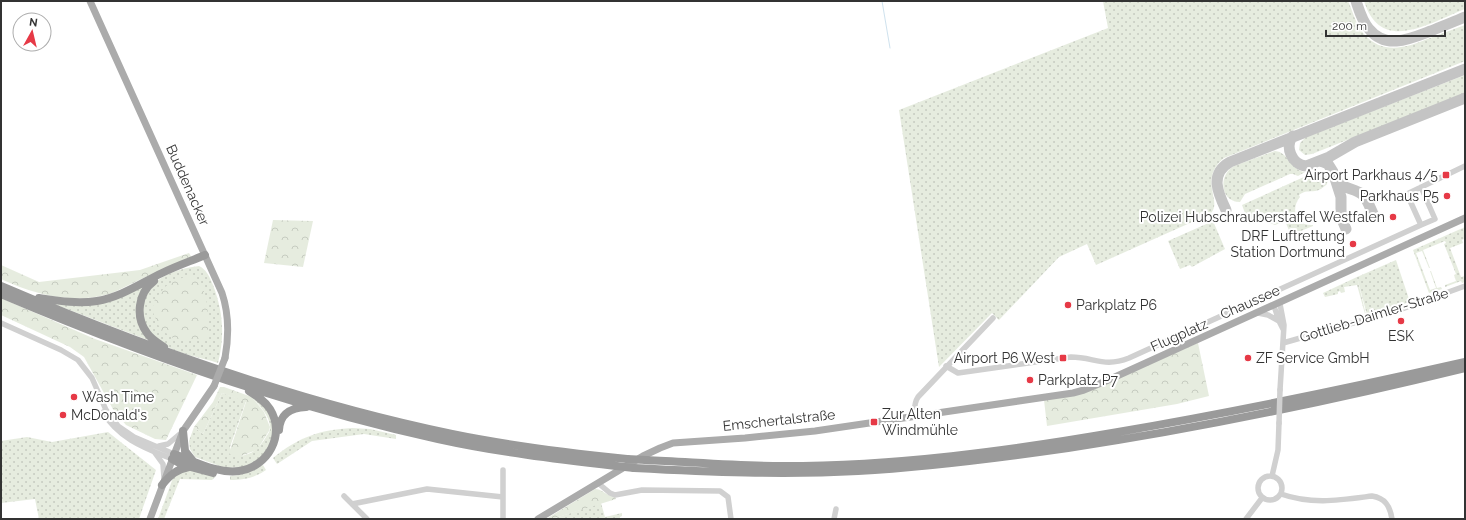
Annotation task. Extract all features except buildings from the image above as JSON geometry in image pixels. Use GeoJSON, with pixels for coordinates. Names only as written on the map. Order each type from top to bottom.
{"type":"FeatureCollection","features":[{"type":"Feature","properties":{"kind":"highway"},"geometry":{"type":"LineString","coordinates":[[26,297],[80,303],[98,301],[130,290],[162,272],[206,257]]}},
{"type":"Feature","properties":{"kind":"highway"},"geometry":{"type":"LineString","coordinates":[[171,352],[153,339],[143,326],[140,314],[142,295],[148,286],[161,276],[206,257]]}},
{"type":"Feature","properties":{"kind":"highway"},"geometry":{"type":"LineString","coordinates":[[1,286],[89,322],[284,391],[400,422],[453,434],[539,449],[646,460],[782,466],[864,463],[964,454],[1065,441],[1192,419],[1354,387],[1465,362]]}},
{"type":"Feature","properties":{"kind":"highway"},"geometry":{"type":"LineString","coordinates":[[1,294],[86,329],[236,384],[404,431],[472,446],[535,456],[634,468],[706,472],[804,473],[858,471],[965,462],[1088,445],[1209,424],[1356,394],[1465,368]]}},
{"type":"Feature","properties":{"kind":"highway"},"geometry":{"type":"LineString","coordinates":[[162,485],[178,470],[192,464],[222,470],[240,471],[258,464],[271,450],[275,440],[276,431],[272,414],[268,406],[260,399],[236,384]]}},
{"type":"Feature","properties":{"kind":"highway"},"geometry":{"type":"LineString","coordinates":[[173,456],[192,464],[229,475],[241,474],[254,469],[269,459],[278,443],[281,420],[284,415],[296,408],[311,406]]}},
{"type":"Feature","properties":{"kind":"highway"},"geometry":{"type":"LineString","coordinates":[[183,431],[185,451],[192,464]]}},
{"type":"Feature","properties":{"kind":"main road","name":"Buddenacker"},"geometry":{"type":"LineString","coordinates":[[90,1],[222,293],[227,313],[228,332],[225,358],[214,386],[183,431],[150,519]]}},
{"type":"Feature","properties":{"kind":"main road","name":"Chaussee"},"geometry":{"type":"LineString","coordinates":[[1042,398],[1073,393],[1096,386],[1277,305],[1465,218]]}},
{"type":"Feature","properties":{"kind":"main road","name":"Emschertalstraße"},"geometry":{"type":"LineString","coordinates":[[538,519],[653,450],[674,443],[788,434],[1042,398]]}},
{"type":"Feature","properties":{"kind":"street"},"geometry":{"type":"LineString","coordinates":[[1422,225],[1407,194],[1465,166]]}},
{"type":"Feature","properties":{"kind":"street","name":"Flugplatz"},"geometry":{"type":"LineString","coordinates":[[946,366],[958,373],[1071,357],[1081,357],[1103,363],[1118,362],[1435,219],[1421,187]]}},
{"type":"Feature","properties":{"kind":"street","name":"Gottlieb-Daimler-Straße"},"geometry":{"type":"LineString","coordinates":[[1283,343],[1372,318],[1465,286]]}},
{"type":"Feature","properties":{"kind":"street"},"geometry":{"type":"LineString","coordinates":[[1277,305],[1278,321]]}},
{"type":"Feature","properties":{"kind":"street"},"geometry":{"type":"LineString","coordinates":[[1272,476],[1278,450],[1284,318],[1277,305]]}},
{"type":"Feature","properties":{"kind":"street"},"geometry":{"type":"LineString","coordinates":[[1258,313],[1268,315],[1278,321],[1283,329]]}},
{"type":"Feature","properties":{"kind":"street"},"geometry":{"type":"LineString","coordinates":[[916,416],[914,408],[916,400],[946,366],[993,318]]}},
{"type":"Feature","properties":{"kind":"street"},"geometry":{"type":"LineString","coordinates":[[1,323],[61,350],[78,360],[92,378],[106,410],[118,426],[134,437],[173,456]]}},
{"type":"Feature","properties":{"kind":"street"},"geometry":{"type":"LineString","coordinates":[[99,396],[102,411],[115,429],[132,442],[155,453],[173,456]]}},
{"type":"Feature","properties":{"kind":"street"},"geometry":{"type":"LineString","coordinates":[[152,445],[161,446],[168,444],[183,431]]}},
{"type":"Feature","properties":{"kind":"street"},"geometry":{"type":"LineString","coordinates":[[155,453],[163,466],[164,476],[162,485]]}},
{"type":"Feature","properties":{"kind":"street"},"geometry":{"type":"LineString","coordinates":[[503,470],[503,519]]}},
{"type":"Feature","properties":{"kind":"street"},"geometry":{"type":"LineString","coordinates":[[1272,476],[1276,477],[1281,483],[1281,494],[1275,499],[1271,500],[1262,498],[1258,491],[1259,483],[1264,478],[1272,476]]}},
{"type":"Feature","properties":{"kind":"street"},"geometry":{"type":"LineString","coordinates":[[598,483],[610,494],[615,495],[642,490],[720,491],[728,497],[731,519]]}},
{"type":"Feature","properties":{"kind":"street"},"geometry":{"type":"LineString","coordinates":[[352,504],[426,489],[502,497]]}},
{"type":"Feature","properties":{"kind":"street"},"geometry":{"type":"LineString","coordinates":[[1281,494],[1321,502],[1376,496],[1384,500],[1390,507],[1392,519]]}},
{"type":"Feature","properties":{"kind":"street"},"geometry":{"type":"LineString","coordinates":[[344,496],[367,519]]}},
{"type":"Feature","properties":{"kind":"street"},"geometry":{"type":"LineString","coordinates":[[1246,519],[1262,498]]}},
{"type":"Feature","properties":{"kind":"street"},"geometry":{"type":"LineString","coordinates":[[834,519],[836,509]]}},
{"type":"Feature","properties":{"kind":"green space"},"geometry":{"type":"Polygon","coordinates":[[[1103,1],[1348,1],[1357,23],[1364,34],[1371,41],[1387,47],[1396,48],[1413,44],[1465,25],[1465,61],[1224,158],[1216,166],[1212,174],[1211,182],[1214,209],[1210,214],[1096,265],[1087,244],[1059,257],[999,320],[992,313],[939,367],[899,110],[1108,28],[1103,1]]]}},
{"type":"Feature","properties":{"kind":"green space"},"geometry":{"type":"Polygon","coordinates":[[[1364,1],[1465,1],[1465,9],[1422,27],[1394,31],[1382,27],[1372,17],[1364,1]]]}},
{"type":"Feature","properties":{"kind":"green space"},"geometry":{"type":"Polygon","coordinates":[[[1465,75],[1465,93],[1312,154],[1305,155],[1299,150],[1300,143],[1306,137],[1465,75]]]}},
{"type":"Feature","properties":{"kind":"green space"},"geometry":{"type":"Polygon","coordinates":[[[1275,151],[1283,154],[1296,168],[1305,172],[1298,176],[1290,174],[1245,194],[1240,202],[1233,201],[1228,198],[1225,193],[1224,181],[1225,175],[1229,170],[1234,166],[1275,151]]]}},
{"type":"Feature","properties":{"kind":"green space"},"geometry":{"type":"Polygon","coordinates":[[[1315,172],[1321,172],[1325,175],[1327,184],[1318,190],[1301,193],[1295,207],[1296,216],[1299,220],[1302,223],[1313,226],[1291,235],[1285,221],[1275,225],[1262,220],[1249,224],[1242,205],[1315,172]]]}},
{"type":"Feature","properties":{"kind":"green space"},"geometry":{"type":"Polygon","coordinates":[[[273,220],[313,221],[303,267],[264,263],[273,220]]]}},
{"type":"Feature","properties":{"kind":"green space"},"geometry":{"type":"Polygon","coordinates":[[[1213,221],[1225,249],[1192,267],[1190,265],[1180,269],[1168,241],[1213,221]]]}},
{"type":"Feature","properties":{"kind":"green space"},"geometry":{"type":"Polygon","coordinates":[[[1465,227],[1465,241],[1464,239],[1462,240],[1463,243],[1450,248],[1461,277],[1465,276],[1465,282],[1462,283],[1461,281],[1445,287],[1445,285],[1456,281],[1454,275],[1456,274],[1444,244],[1446,243],[1445,241],[1423,250],[1430,268],[1422,251],[1416,253],[1430,290],[1436,288],[1430,271],[1437,288],[1441,287],[1442,289],[1429,293],[1413,250],[1465,227]]]}},
{"type":"Feature","properties":{"kind":"green space"},"geometry":{"type":"Polygon","coordinates":[[[189,253],[192,258],[156,272],[113,293],[92,298],[65,298],[52,296],[26,289],[1,279],[1,265],[39,282],[140,270],[189,253]]]}},
{"type":"Feature","properties":{"kind":"green space"},"geometry":{"type":"Polygon","coordinates":[[[1396,260],[1410,302],[1367,315],[1357,277],[1396,260]]]}},
{"type":"Feature","properties":{"kind":"green space"},"geometry":{"type":"Polygon","coordinates":[[[199,266],[206,271],[209,276],[221,314],[222,343],[218,363],[181,353],[167,347],[154,338],[145,324],[143,316],[145,295],[151,286],[168,274],[178,270],[199,266]]]}},
{"type":"Feature","properties":{"kind":"green space"},"geometry":{"type":"Polygon","coordinates":[[[194,276],[203,289],[206,297],[208,315],[207,340],[176,340],[160,329],[152,310],[155,299],[165,287],[173,281],[194,276]]]}},
{"type":"Feature","properties":{"kind":"green space"},"geometry":{"type":"Polygon","coordinates":[[[1357,277],[1366,315],[1357,318],[1357,316],[1365,314],[1357,285],[1344,287],[1345,292],[1341,293],[1340,291],[1338,294],[1325,297],[1323,293],[1357,277]]]}},
{"type":"Feature","properties":{"kind":"green space"},"geometry":{"type":"Polygon","coordinates":[[[148,282],[138,306],[153,342],[54,304],[77,305],[148,282]]]}},
{"type":"Feature","properties":{"kind":"green space"},"geometry":{"type":"Polygon","coordinates":[[[1,298],[95,339],[197,375],[166,440],[155,439],[126,425],[114,411],[84,357],[70,347],[1,315],[1,298]]]}},
{"type":"Feature","properties":{"kind":"green space"},"geometry":{"type":"Polygon","coordinates":[[[1198,343],[1209,396],[1177,404],[1047,426],[1044,400],[1078,394],[1198,343]]]}},
{"type":"Feature","properties":{"kind":"green space"},"geometry":{"type":"Polygon","coordinates":[[[220,387],[252,397],[264,412],[270,427],[257,450],[238,457],[232,456],[229,453],[246,402],[222,393],[203,434],[194,427],[213,402],[220,387]]]}},
{"type":"Feature","properties":{"kind":"green space"},"geometry":{"type":"Polygon","coordinates":[[[222,393],[246,401],[230,447],[232,456],[252,452],[260,446],[270,430],[266,414],[252,397],[256,398],[271,415],[274,435],[266,454],[247,467],[225,468],[195,457],[190,449],[189,441],[194,427],[203,434],[222,393]]]}},
{"type":"Feature","properties":{"kind":"green space"},"geometry":{"type":"Polygon","coordinates":[[[352,428],[370,429],[396,435],[396,439],[364,434],[312,441],[277,464],[273,458],[292,445],[310,436],[329,431],[352,428]]]}},
{"type":"Feature","properties":{"kind":"green space"},"geometry":{"type":"Polygon","coordinates":[[[108,432],[156,470],[139,519],[39,519],[35,499],[1,503],[1,441],[27,437],[52,442],[108,432]]]}},
{"type":"Feature","properties":{"kind":"green space"},"geometry":{"type":"Polygon","coordinates":[[[263,465],[266,470],[253,477],[230,480],[230,476],[247,473],[263,465]]]}},
{"type":"Feature","properties":{"kind":"green space"},"geometry":{"type":"Polygon","coordinates":[[[189,470],[216,476],[212,480],[180,479],[164,519],[158,519],[173,478],[178,473],[189,470]]]}},
{"type":"Feature","properties":{"kind":"green space"},"geometry":{"type":"Polygon","coordinates":[[[595,489],[615,497],[616,499],[552,519],[546,519],[595,489]]]}},
{"type":"Feature","properties":{"kind":"green space"},"geometry":{"type":"Polygon","coordinates":[[[601,503],[605,517],[622,513],[620,519],[552,519],[601,503]]]}},
{"type":"Feature","properties":{"kind":"waterway"},"geometry":{"type":"LineString","coordinates":[[882,1],[890,48]]}},
{"type":"Feature","properties":{"kind":"taxiway"},"geometry":{"type":"LineString","coordinates":[[1356,1],[1363,19],[1369,29],[1383,39],[1391,41],[1415,37],[1465,17]]}},
{"type":"Feature","properties":{"kind":"taxiway"},"geometry":{"type":"LineString","coordinates":[[1226,210],[1218,191],[1217,178],[1223,167],[1230,162],[1465,69]]}},
{"type":"Feature","properties":{"kind":"taxiway"},"geometry":{"type":"LineString","coordinates":[[1293,136],[1290,140],[1289,150],[1293,159],[1301,165],[1306,166],[1329,157],[1355,142],[1465,98]]}},
{"type":"Feature","properties":{"kind":"taxiway"},"geometry":{"type":"LineString","coordinates":[[1319,161],[1328,164],[1333,172],[1341,197],[1341,217],[1346,229]]}},
{"type":"Feature","properties":{"kind":"taxiway"},"geometry":{"type":"LineString","coordinates":[[1336,180],[1342,185],[1361,193],[1374,216]]}},
{"type":"Feature","properties":{"kind":"place","name":"Airport Parkhaus 4/5"},"geometry":{"type":"Point","coordinates":[1446,175]}},
{"type":"Feature","properties":{"kind":"place","name":"Parkhaus P5"},"geometry":{"type":"Point","coordinates":[1447,196]}},
{"type":"Feature","properties":{"kind":"place","name":"Polizei Hubschrauberstaffel Westfalen"},"geometry":{"type":"Point","coordinates":[1393,217]}},
{"type":"Feature","properties":{"kind":"place","name":"DRF Luftrettung Station Dortmund"},"geometry":{"type":"Point","coordinates":[1353,244]}},
{"type":"Feature","properties":{"kind":"place","name":"Parkplatz P6"},"geometry":{"type":"Point","coordinates":[1068,305]}},
{"type":"Feature","properties":{"kind":"place","name":"ESK"},"geometry":{"type":"Point","coordinates":[1401,321]}},
{"type":"Feature","properties":{"kind":"place","name":"Airport P6 West"},"geometry":{"type":"Point","coordinates":[1063,358]}},
{"type":"Feature","properties":{"kind":"place","name":"ZF Service GmbH"},"geometry":{"type":"Point","coordinates":[1248,358]}},
{"type":"Feature","properties":{"kind":"place","name":"Parkplatz P7"},"geometry":{"type":"Point","coordinates":[1030,380]}},
{"type":"Feature","properties":{"kind":"place","name":"Wash Time"},"geometry":{"type":"Point","coordinates":[74,397]}},
{"type":"Feature","properties":{"kind":"place","name":"McDonald's"},"geometry":{"type":"Point","coordinates":[63,415]}},
{"type":"Feature","properties":{"kind":"place","name":"Zur Alten Windmühle"},"geometry":{"type":"Point","coordinates":[874,422]}}]}
